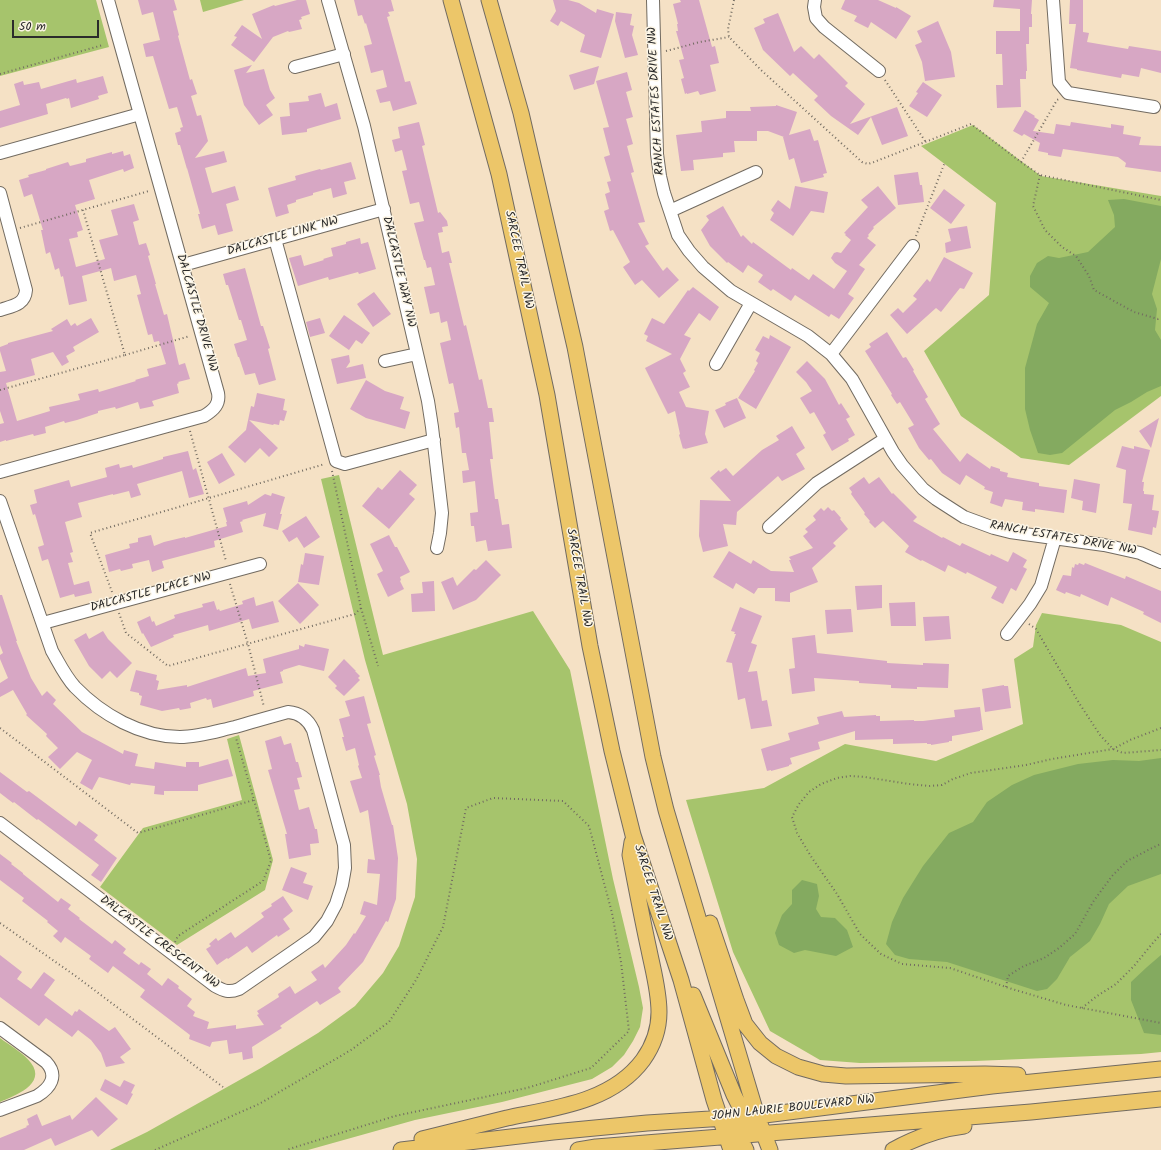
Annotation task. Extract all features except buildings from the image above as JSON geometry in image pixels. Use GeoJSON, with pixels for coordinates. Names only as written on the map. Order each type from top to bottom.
{"type":"FeatureCollection","features":[{"type":"Feature","properties":{"kind":"main road","name":"SARCEE TRAIL NW"},"geometry":{"type":"LineString","coordinates":[[451,0],[499,174],[547,395],[590,646],[612,752],[633,835],[681,980],[720,1118]]}},
{"type":"Feature","properties":{"kind":"main road"},"geometry":{"type":"LineString","coordinates":[[489,0],[521,113],[573,339],[653,757],[666,810],[751,1116],[748,1124],[753,1129],[764,1134],[770,1150]]}},
{"type":"Feature","properties":{"kind":"main road"},"geometry":{"type":"LineString","coordinates":[[666,810],[685,849],[745,1024],[760,1043],[776,1056],[798,1068],[823,1074],[846,1076],[985,1074],[1065,1078]]}},
{"type":"Feature","properties":{"kind":"main road"},"geometry":{"type":"LineString","coordinates":[[396,1150],[415,1141],[488,1122],[573,1104],[598,1095],[619,1084],[636,1069],[650,1051],[657,1029],[659,1012],[656,983],[630,855],[633,835]]}},
{"type":"Feature","properties":{"kind":"main road"},"geometry":{"type":"LineString","coordinates":[[681,980],[694,996],[734,1095],[751,1116]]}},
{"type":"Feature","properties":{"kind":"main road","name":"JOHN LAURIE BOULEVARD NW"},"geometry":{"type":"LineString","coordinates":[[401,1150],[647,1123],[751,1116],[992,1086],[1161,1069]]}},
{"type":"Feature","properties":{"kind":"main road","name":"JOHN LAURIE BOULEVARD NW"},"geometry":{"type":"LineString","coordinates":[[578,1150],[596,1147],[732,1141],[764,1134],[1031,1112],[1161,1099]]}},
{"type":"Feature","properties":{"kind":"main road"},"geometry":{"type":"LineString","coordinates":[[894,1150],[909,1142],[951,1127],[992,1122],[1031,1112]]}},
{"type":"Feature","properties":{"kind":"main road"},"geometry":{"type":"LineString","coordinates":[[720,1118],[731,1123],[732,1141],[746,1150]]}},
{"type":"Feature","properties":{"kind":"street","name":"DALCASTLE DRIVE NW"},"geometry":{"type":"LineString","coordinates":[[0,472],[204,416],[216,408],[219,398],[108,0]]}},
{"type":"Feature","properties":{"kind":"street","name":"DALCASTLE WAY NW"},"geometry":{"type":"LineString","coordinates":[[328,0],[364,126],[428,401],[442,513],[437,548]]}},
{"type":"Feature","properties":{"kind":"street","name":"RANCH ESTATES DRIVE NW"},"geometry":{"type":"LineString","coordinates":[[652,0],[657,154],[660,176],[678,235],[703,268],[731,291],[808,336],[831,354],[852,379],[898,459],[912,478],[949,508],[964,517],[994,528],[1010,532],[1104,545],[1140,553],[1161,562]]}},
{"type":"Feature","properties":{"kind":"street"},"geometry":{"type":"LineString","coordinates":[[815,0],[814,7],[816,18],[820,23],[879,71]]}},
{"type":"Feature","properties":{"kind":"street"},"geometry":{"type":"LineString","coordinates":[[1053,0],[1059,82],[1068,93],[1154,107]]}},
{"type":"Feature","properties":{"kind":"street"},"geometry":{"type":"LineString","coordinates":[[295,68],[344,54]]}},
{"type":"Feature","properties":{"kind":"street"},"geometry":{"type":"LineString","coordinates":[[0,152],[140,114]]}},
{"type":"Feature","properties":{"kind":"street"},"geometry":{"type":"LineString","coordinates":[[670,211],[756,172]]}},
{"type":"Feature","properties":{"kind":"street"},"geometry":{"type":"LineString","coordinates":[[0,193],[26,294],[21,302],[0,310]]}},
{"type":"Feature","properties":{"kind":"street","name":"DALCASTLE LINK NW"},"geometry":{"type":"LineString","coordinates":[[182,265],[384,209]]}},
{"type":"Feature","properties":{"kind":"street"},"geometry":{"type":"LineString","coordinates":[[275,239],[336,461],[345,464],[434,440]]}},
{"type":"Feature","properties":{"kind":"street"},"geometry":{"type":"LineString","coordinates":[[831,354],[913,246]]}},
{"type":"Feature","properties":{"kind":"street"},"geometry":{"type":"LineString","coordinates":[[716,364],[751,303]]}},
{"type":"Feature","properties":{"kind":"street"},"geometry":{"type":"LineString","coordinates":[[385,362],[417,354]]}},
{"type":"Feature","properties":{"kind":"street"},"geometry":{"type":"LineString","coordinates":[[768,527],[817,483],[886,439]]}},
{"type":"Feature","properties":{"kind":"street","name":"DALCASTLE CRESCENT NW"},"geometry":{"type":"LineString","coordinates":[[0,501],[52,651],[61,669],[74,686],[92,703],[121,722],[142,730],[181,737],[209,734],[288,712],[297,713],[305,718],[313,730],[344,845],[345,868],[342,885],[336,904],[327,921],[314,937],[239,989],[231,992],[222,990],[215,986],[0,823]]}},
{"type":"Feature","properties":{"kind":"street"},"geometry":{"type":"LineString","coordinates":[[1007,634],[1030,604],[1041,586],[1055,538]]}},
{"type":"Feature","properties":{"kind":"street","name":"DALCASTLE PLACE NW"},"geometry":{"type":"LineString","coordinates":[[43,623],[260,564]]}},
{"type":"Feature","properties":{"kind":"street"},"geometry":{"type":"LineString","coordinates":[[0,1028],[46,1062],[50,1066],[52,1074],[51,1082],[42,1093],[0,1110]]}},
{"type":"Feature","properties":{"kind":"path"},"geometry":{"type":"LineString","coordinates":[[734,0],[728,29],[729,37],[761,70],[862,162],[868,164],[874,162],[971,124],[1040,175],[1161,200]]}},
{"type":"Feature","properties":{"kind":"path"},"geometry":{"type":"LineString","coordinates":[[654,54],[700,42],[729,37]]}},
{"type":"Feature","properties":{"kind":"path"},"geometry":{"type":"LineString","coordinates":[[0,74],[103,45]]}},
{"type":"Feature","properties":{"kind":"path"},"geometry":{"type":"LineString","coordinates":[[879,71],[925,141]]}},
{"type":"Feature","properties":{"kind":"path"},"geometry":{"type":"LineString","coordinates":[[1021,162],[1057,100],[1068,93]]}},
{"type":"Feature","properties":{"kind":"path"},"geometry":{"type":"LineString","coordinates":[[913,246],[920,224],[945,162]]}},
{"type":"Feature","properties":{"kind":"path"},"geometry":{"type":"LineString","coordinates":[[1040,175],[1033,206],[1045,230],[1062,247],[1076,256],[1089,276],[1094,290],[1134,312],[1161,318]]}},
{"type":"Feature","properties":{"kind":"path"},"geometry":{"type":"LineString","coordinates":[[10,231],[161,188]]}},
{"type":"Feature","properties":{"kind":"path"},"geometry":{"type":"LineString","coordinates":[[84,210],[125,355]]}},
{"type":"Feature","properties":{"kind":"path"},"geometry":{"type":"LineString","coordinates":[[0,390],[190,336]]}},
{"type":"Feature","properties":{"kind":"path"},"geometry":{"type":"LineString","coordinates":[[187,421],[226,561]]}},
{"type":"Feature","properties":{"kind":"path"},"geometry":{"type":"LineString","coordinates":[[112,593],[90,533],[336,461]]}},
{"type":"Feature","properties":{"kind":"path"},"geometry":{"type":"LineString","coordinates":[[336,461],[332,472],[361,608],[378,666]]}},
{"type":"Feature","properties":{"kind":"path"},"geometry":{"type":"LineString","coordinates":[[230,580],[264,708]]}},
{"type":"Feature","properties":{"kind":"path"},"geometry":{"type":"LineString","coordinates":[[119,611],[126,633],[168,666],[354,614],[361,608]]}},
{"type":"Feature","properties":{"kind":"path"},"geometry":{"type":"LineString","coordinates":[[1020,617],[1036,629],[1079,703],[1100,735],[1112,749],[1123,753],[1161,750]]}},
{"type":"Feature","properties":{"kind":"path"},"geometry":{"type":"LineString","coordinates":[[0,728],[138,833],[254,800]]}},
{"type":"Feature","properties":{"kind":"path"},"geometry":{"type":"LineString","coordinates":[[1161,728],[1112,749],[1026,765],[971,773],[953,779],[942,785],[929,786],[909,784],[865,776],[837,778],[821,784],[810,792],[792,817],[797,833],[837,894],[860,934],[881,954],[902,964],[950,968],[1066,1005],[1161,1023]]}},
{"type":"Feature","properties":{"kind":"path"},"geometry":{"type":"LineString","coordinates":[[174,944],[178,936],[263,881],[271,861],[236,736]]}},
{"type":"Feature","properties":{"kind":"path"},"geometry":{"type":"LineString","coordinates":[[155,1150],[259,1104],[351,1050],[389,1022],[416,980],[443,927],[466,808],[493,798],[563,801],[589,826],[612,914],[621,962],[629,1031],[591,1068],[527,1088],[395,1116],[286,1150]]}},
{"type":"Feature","properties":{"kind":"path"},"geometry":{"type":"LineString","coordinates":[[1006,987],[1008,976],[1022,967],[1044,958],[1075,934],[1093,902],[1112,876],[1128,860],[1161,844]]}},
{"type":"Feature","properties":{"kind":"path"},"geometry":{"type":"LineString","coordinates":[[0,923],[77,977],[223,1087]]}},
{"type":"Feature","properties":{"kind":"path"},"geometry":{"type":"LineString","coordinates":[[1082,1008],[1116,984],[1134,966],[1161,934]]}},
{"type":"Feature","properties":{"kind":"green space"},"geometry":{"type":"Polygon","coordinates":[[[0,0],[96,0],[109,47],[0,76],[0,0]]]}},
{"type":"Feature","properties":{"kind":"green space"},"geometry":{"type":"Polygon","coordinates":[[[200,0],[244,0],[203,12],[200,0]]]}},
{"type":"Feature","properties":{"kind":"green space"},"geometry":{"type":"Polygon","coordinates":[[[973,125],[1041,176],[1161,196],[1161,396],[1069,465],[1021,458],[961,416],[924,351],[989,295],[996,203],[921,146],[973,125]]]}},
{"type":"Feature","properties":{"kind":"green space"},"geometry":{"type":"Polygon","coordinates":[[[1124,199],[1161,206],[1161,259],[1152,294],[1157,309],[1155,330],[1161,340],[1161,386],[1115,410],[1062,453],[1050,455],[1038,453],[1025,409],[1025,368],[1037,324],[1049,303],[1030,287],[1030,276],[1037,263],[1048,256],[1059,258],[1088,252],[1115,227],[1114,215],[1108,200],[1124,199]]]}},
{"type":"Feature","properties":{"kind":"green space"},"geometry":{"type":"Polygon","coordinates":[[[339,475],[383,655],[533,611],[570,670],[613,879],[639,987],[643,1008],[640,1027],[624,1055],[612,1067],[592,1079],[502,1102],[415,1120],[308,1150],[110,1150],[147,1132],[261,1068],[318,1033],[355,1006],[383,973],[399,946],[415,897],[417,859],[407,804],[365,660],[321,479],[339,475]]]}},
{"type":"Feature","properties":{"kind":"green space"},"geometry":{"type":"Polygon","coordinates":[[[1042,613],[1121,625],[1161,642],[1161,1052],[975,1061],[860,1063],[820,1060],[770,1031],[733,952],[686,800],[764,788],[845,744],[936,761],[1023,724],[1014,659],[1033,647],[1036,625],[1042,613]]]}},
{"type":"Feature","properties":{"kind":"green space"},"geometry":{"type":"Polygon","coordinates":[[[239,735],[273,860],[265,890],[177,945],[100,887],[143,828],[242,800],[227,739],[239,735]]]}},
{"type":"Feature","properties":{"kind":"green space"},"geometry":{"type":"Polygon","coordinates":[[[1161,758],[1161,874],[1128,886],[1109,904],[1090,941],[1070,957],[1057,979],[1047,989],[1037,991],[947,962],[909,959],[895,955],[886,944],[892,922],[903,898],[923,866],[949,833],[973,822],[987,802],[1012,785],[1034,775],[1078,764],[1113,760],[1139,761],[1161,758]]]}},
{"type":"Feature","properties":{"kind":"green space"},"geometry":{"type":"Polygon","coordinates":[[[802,880],[817,884],[819,896],[816,909],[821,917],[835,918],[847,930],[853,947],[836,956],[805,950],[794,953],[779,945],[775,933],[782,915],[792,904],[792,890],[802,880]]]}},
{"type":"Feature","properties":{"kind":"green space"},"geometry":{"type":"Polygon","coordinates":[[[1161,955],[1161,1035],[1144,1033],[1131,1000],[1131,982],[1161,955]]]}},
{"type":"Feature","properties":{"kind":"green space"},"geometry":{"type":"Polygon","coordinates":[[[0,1038],[21,1053],[31,1063],[35,1070],[35,1077],[32,1083],[20,1093],[0,1102],[0,1038]]]}}]}
